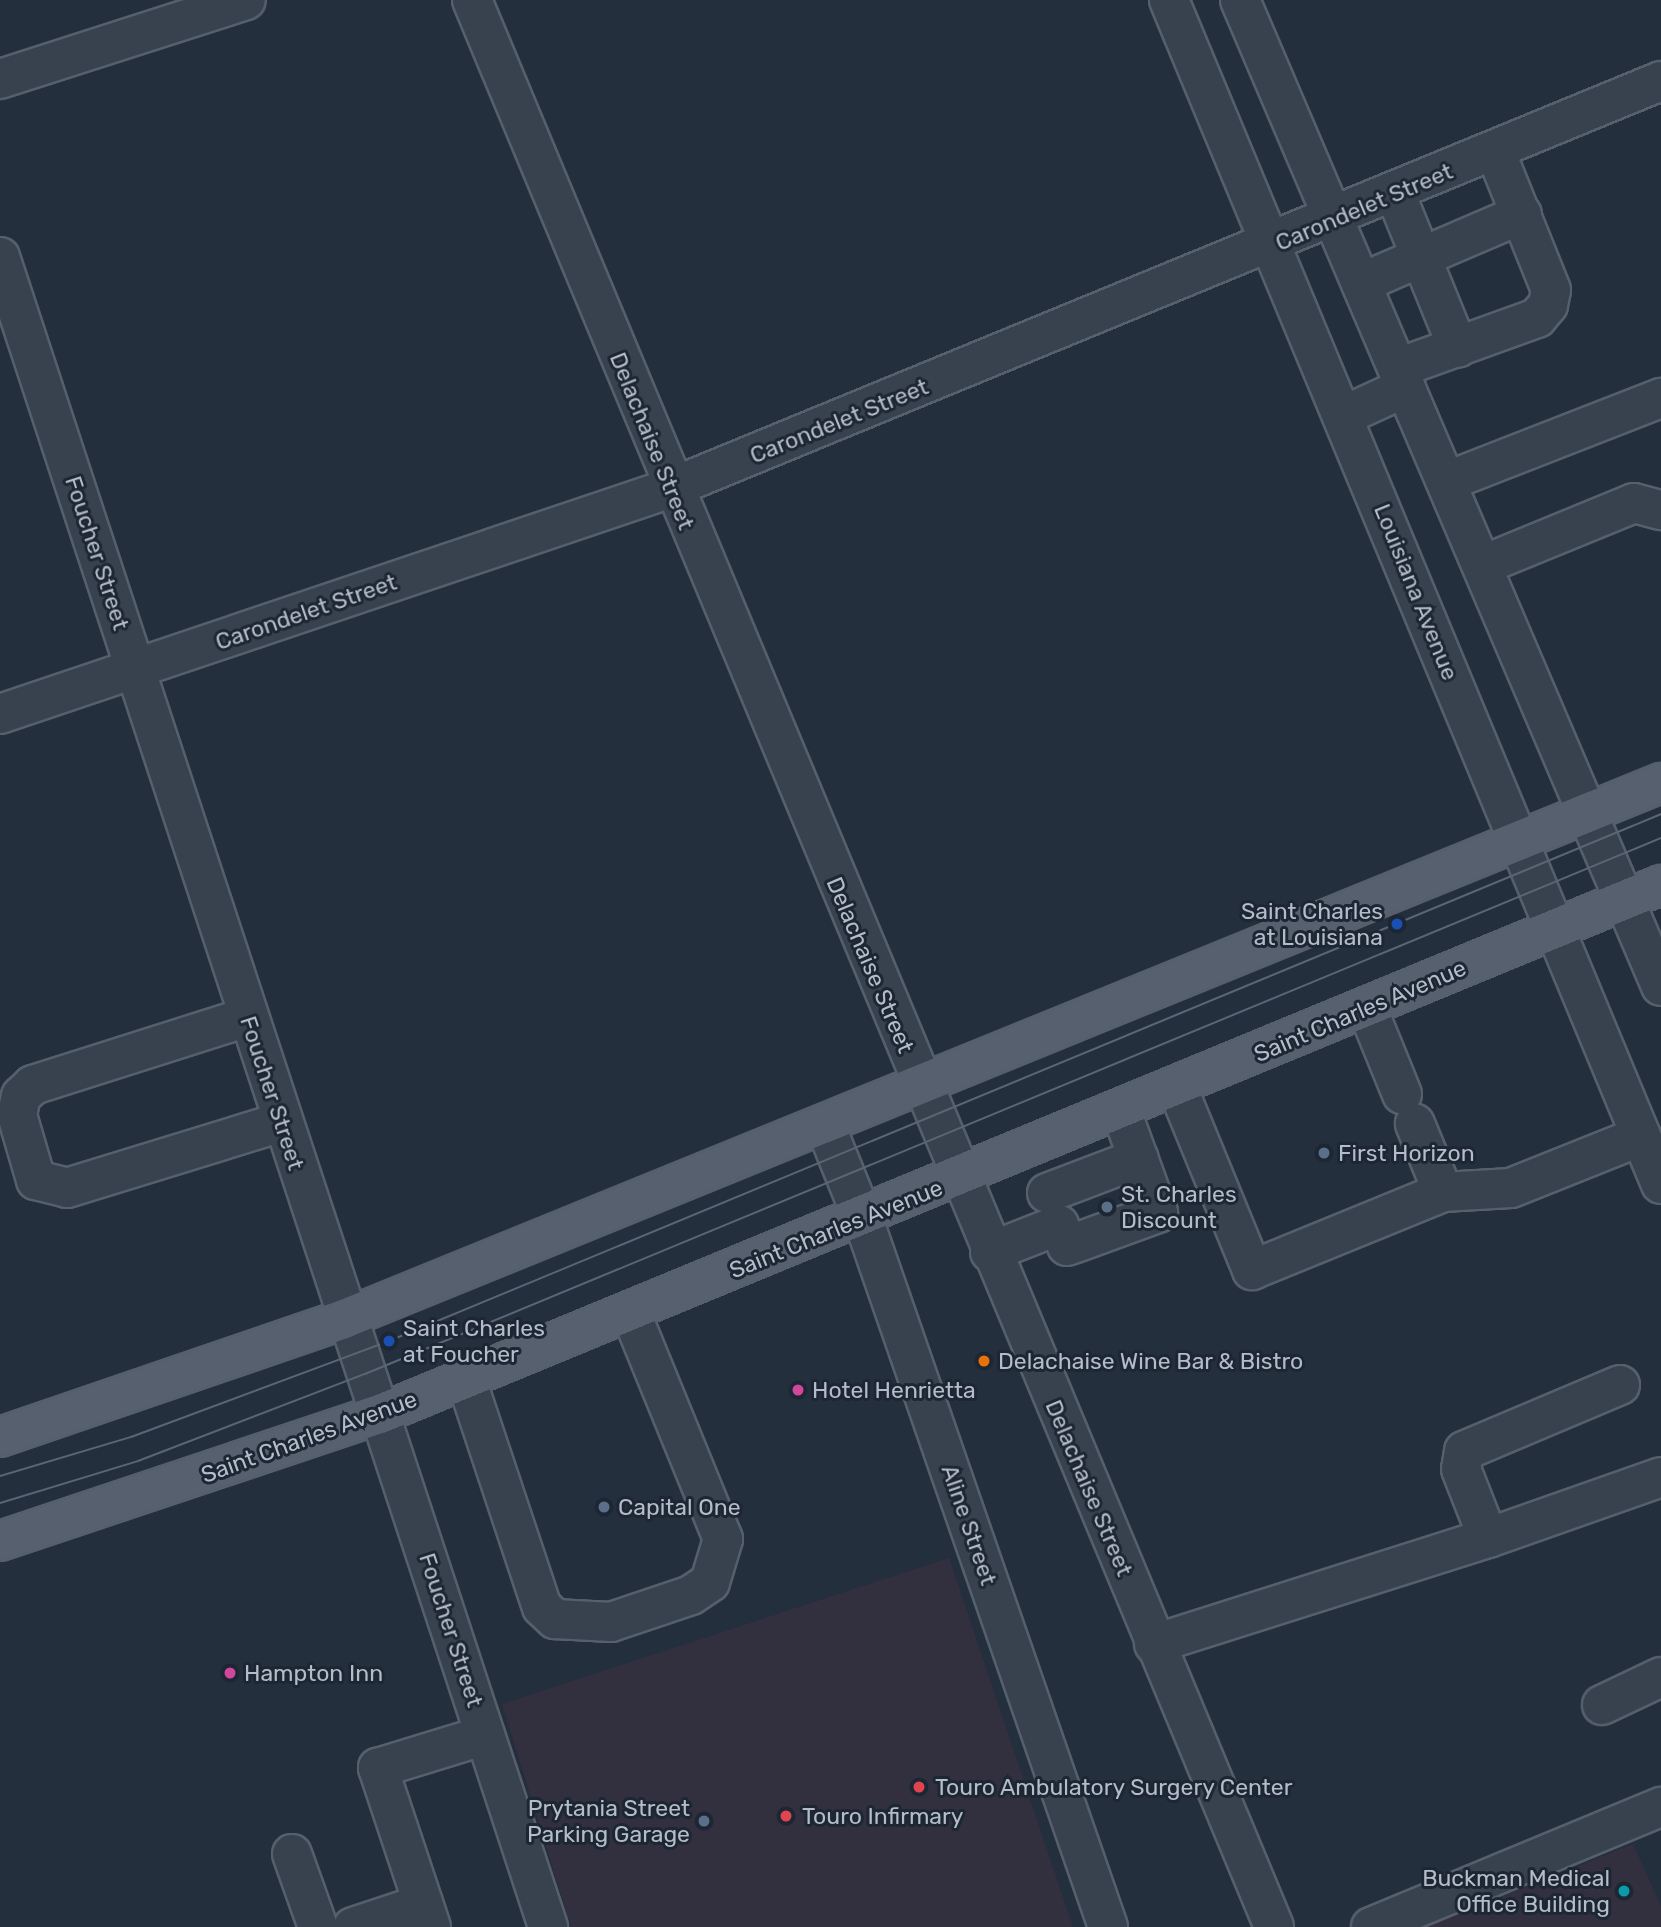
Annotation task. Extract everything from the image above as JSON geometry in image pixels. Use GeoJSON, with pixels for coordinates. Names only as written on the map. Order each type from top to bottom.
{"type":"FeatureCollection","features":[{"type":"Feature","properties":{"kind":"main road"},"geometry":{"type":"LineString","coordinates":[[0,1437],[344,1319],[1661,783]]}},
{"type":"Feature","properties":{"kind":"main road","name":"Saint Charles Avenue"},"geometry":{"type":"LineString","coordinates":[[0,1541],[380,1414],[863,1219],[1661,885]]}},
{"type":"Feature","properties":{"kind":"street"},"geometry":{"type":"LineString","coordinates":[[0,79],[246,0]]}},
{"type":"Feature","properties":{"kind":"street","name":"Delachaise Street"},"geometry":{"type":"LineString","coordinates":[[472,0],[958,1179],[1274,1927]]}},
{"type":"Feature","properties":{"kind":"street","name":"Louisiana Avenue"},"geometry":{"type":"LineString","coordinates":[[1169,0],[1661,1184]]}},
{"type":"Feature","properties":{"kind":"street"},"geometry":{"type":"LineString","coordinates":[[1240,0],[1661,986]]}},
{"type":"Feature","properties":{"kind":"street","name":"Carondelet Street"},"geometry":{"type":"LineString","coordinates":[[0,714],[671,488],[1273,246],[1661,81]]}},
{"type":"Feature","properties":{"kind":"street"},"geometry":{"type":"LineString","coordinates":[[1343,416],[1402,378],[1458,348],[1536,318],[1548,305],[1551,290],[1495,151]]}},
{"type":"Feature","properties":{"kind":"street"},"geometry":{"type":"LineString","coordinates":[[1395,194],[1458,348]]}},
{"type":"Feature","properties":{"kind":"street"},"geometry":{"type":"LineString","coordinates":[[1361,283],[1521,214]]}},
{"type":"Feature","properties":{"kind":"street","name":"Foucher Street"},"geometry":{"type":"LineString","coordinates":[[0,257],[344,1319],[380,1414],[548,1927]]}},
{"type":"Feature","properties":{"kind":"street"},"geometry":{"type":"LineString","coordinates":[[1447,481],[1661,398]]}},
{"type":"Feature","properties":{"kind":"street"},"geometry":{"type":"LineString","coordinates":[[1483,565],[1634,503],[1661,510]]}},
{"type":"Feature","properties":{"kind":"street"},"geometry":{"type":"LineString","coordinates":[[1367,1008],[1443,1192]]}},
{"type":"Feature","properties":{"kind":"street"},"geometry":{"type":"LineString","coordinates":[[247,1017],[33,1085],[22,1096],[17,1115],[36,1180],[67,1188],[281,1122]]}},
{"type":"Feature","properties":{"kind":"street"},"geometry":{"type":"LineString","coordinates":[[1177,1087],[1252,1270],[1443,1192],[1511,1188],[1641,1136]]}},
{"type":"Feature","properties":{"kind":"street"},"geometry":{"type":"LineString","coordinates":[[1029,1149],[1067,1246],[1158,1213],[1121,1111]]}},
{"type":"Feature","properties":{"kind":"street","name":"Aline Street"},"geometry":{"type":"LineString","coordinates":[[825,1125],[863,1219],[1108,1927]]}},
{"type":"Feature","properties":{"kind":"street"},"geometry":{"type":"LineString","coordinates":[[989,1252],[1053,1209],[1139,1158]]}},
{"type":"Feature","properties":{"kind":"street"},"geometry":{"type":"LineString","coordinates":[[466,1379],[542,1607],[555,1619],[611,1622],[691,1595],[710,1582],[721,1559],[723,1539],[711,1502],[631,1313]]}},
{"type":"Feature","properties":{"kind":"street"},"geometry":{"type":"LineString","coordinates":[[1488,1538],[1461,1469],[1464,1451],[1620,1385]]}},
{"type":"Feature","properties":{"kind":"street"},"geometry":{"type":"LineString","coordinates":[[1154,1644],[1488,1538],[1661,1477]]}},
{"type":"Feature","properties":{"kind":"street"},"geometry":{"type":"LineString","coordinates":[[1602,1705],[1661,1678]]}},
{"type":"Feature","properties":{"kind":"street"},"geometry":{"type":"LineString","coordinates":[[353,1927],[427,1915],[378,1768],[485,1735]]}},
{"type":"Feature","properties":{"kind":"street"},"geometry":{"type":"LineString","coordinates":[[1371,1927],[1661,1807]]}},
{"type":"Feature","properties":{"kind":"street"},"geometry":{"type":"LineString","coordinates":[[292,1854],[318,1927]]}},
{"type":"Feature","properties":{"kind":"shaded area","name":"Touro Infirmary"},"geometry":{"type":"Polygon","coordinates":[[[949,1558],[1073,1927],[571,1927],[502,1704],[949,1558]]]}},
{"type":"Feature","properties":{"kind":"shaded area"},"geometry":{"type":"Polygon","coordinates":[[[1633,1844],[1661,1906],[1661,1927],[1425,1927],[1633,1844]]]}},
{"type":"Feature","properties":{"kind":"tram line"},"geometry":{"type":"LineString","coordinates":[[0,1476],[131,1437],[389,1341],[1661,814]]}},
{"type":"Feature","properties":{"kind":"tram line"},"geometry":{"type":"LineString","coordinates":[[0,1503],[138,1461],[365,1374],[1661,838]]}},
{"type":"Feature","properties":{"kind":"place","name":"Saint Charles at Louisiana"},"geometry":{"type":"Point","coordinates":[1397,924]}},
{"type":"Feature","properties":{"kind":"place","name":"First Horizon"},"geometry":{"type":"Point","coordinates":[1324,1153]}},
{"type":"Feature","properties":{"kind":"place","name":"St. Charles Discount"},"geometry":{"type":"Point","coordinates":[1107,1207]}},
{"type":"Feature","properties":{"kind":"place","name":"Saint Charles at Foucher"},"geometry":{"type":"Point","coordinates":[389,1341]}},
{"type":"Feature","properties":{"kind":"place","name":"Delachaise Wine Bar & Bistro"},"geometry":{"type":"Point","coordinates":[984,1361]}},
{"type":"Feature","properties":{"kind":"place","name":"Hotel Henrietta"},"geometry":{"type":"Point","coordinates":[798,1390]}},
{"type":"Feature","properties":{"kind":"place","name":"Capital One"},"geometry":{"type":"Point","coordinates":[604,1507]}},
{"type":"Feature","properties":{"kind":"place","name":"Hampton Inn"},"geometry":{"type":"Point","coordinates":[230,1673]}},
{"type":"Feature","properties":{"kind":"place","name":"Touro Ambulatory Surgery Center"},"geometry":{"type":"Point","coordinates":[919,1787]}},
{"type":"Feature","properties":{"kind":"place","name":"Touro Infirmary"},"geometry":{"type":"Point","coordinates":[786,1816]}},
{"type":"Feature","properties":{"kind":"place","name":"Prytania Street Parking Garage"},"geometry":{"type":"Point","coordinates":[704,1821]}},
{"type":"Feature","properties":{"kind":"place","name":"Buckman Medical Office Building"},"geometry":{"type":"Point","coordinates":[1624,1891]}}]}
